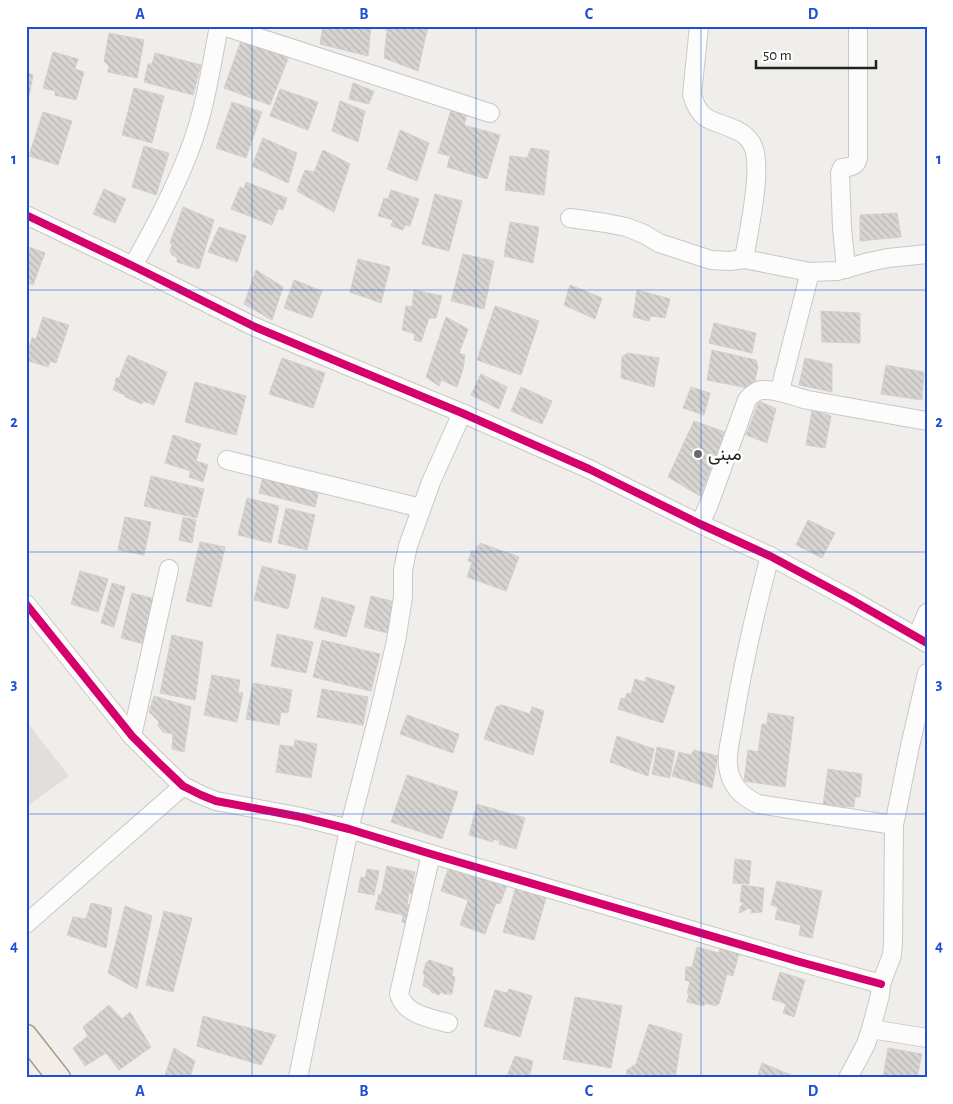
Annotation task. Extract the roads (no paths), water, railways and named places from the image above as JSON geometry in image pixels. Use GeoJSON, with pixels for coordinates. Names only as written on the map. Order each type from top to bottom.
{"type":"FeatureCollection","features":[{"type":"Feature","properties":{"kind":"main road"},"geometry":{"type":"LineString","coordinates":[[26,1036],[59,1078]]}},
{"type":"Feature","properties":{"kind":"street"},"geometry":{"type":"LineString","coordinates":[[133,266],[173,189],[190,148],[203,107],[221,26],[490,113]]}},
{"type":"Feature","properties":{"kind":"street"},"geometry":{"type":"LineString","coordinates":[[699,26],[692,95],[695,106],[701,115],[708,120],[739,131],[753,144],[757,183],[744,259]]}},
{"type":"Feature","properties":{"kind":"street"},"geometry":{"type":"LineString","coordinates":[[846,269],[840,173],[842,168],[855,165],[858,158],[858,26]]}},
{"type":"Feature","properties":{"kind":"street"},"geometry":{"type":"LineString","coordinates":[[26,215],[255,327],[462,413],[589,469],[770,556],[850,598],[922,640],[927,612]]}},
{"type":"Feature","properties":{"kind":"street"},"geometry":{"type":"LineString","coordinates":[[570,218],[626,227],[660,243],[711,260],[730,261],[744,259],[810,272],[837,271],[888,258],[927,254]]}},
{"type":"Feature","properties":{"kind":"street"},"geometry":{"type":"LineString","coordinates":[[780,392],[810,272]]}},
{"type":"Feature","properties":{"kind":"street"},"geometry":{"type":"LineString","coordinates":[[700,524],[747,400],[757,391],[780,392],[806,399],[927,421]]}},
{"type":"Feature","properties":{"kind":"street"},"geometry":{"type":"LineString","coordinates":[[298,1078],[349,828],[384,696],[396,641],[403,597],[403,570],[408,546],[431,482],[462,413]]}},
{"type":"Feature","properties":{"kind":"street"},"geometry":{"type":"LineString","coordinates":[[227,460],[421,508]]}},
{"type":"Feature","properties":{"kind":"street"},"geometry":{"type":"LineString","coordinates":[[770,556],[756,605],[738,696],[728,755],[730,778],[738,791],[747,799],[758,804],[894,825]]}},
{"type":"Feature","properties":{"kind":"street"},"geometry":{"type":"LineString","coordinates":[[132,736],[169,569]]}},
{"type":"Feature","properties":{"kind":"street"},"geometry":{"type":"LineString","coordinates":[[26,604],[132,736],[183,786],[201,795],[216,801],[349,828],[431,854],[881,984]]}},
{"type":"Feature","properties":{"kind":"street"},"geometry":{"type":"LineString","coordinates":[[848,1078],[866,1044],[880,995],[881,984],[892,955],[894,825],[927,673]]}},
{"type":"Feature","properties":{"kind":"street"},"geometry":{"type":"LineString","coordinates":[[26,924],[183,786]]}},
{"type":"Feature","properties":{"kind":"street"},"geometry":{"type":"LineString","coordinates":[[431,854],[400,994],[401,1001],[411,1012],[448,1023]]}},
{"type":"Feature","properties":{"kind":"street"},"geometry":{"type":"LineString","coordinates":[[871,1029],[927,1038]]}},
{"type":"Feature","properties":{"kind":"place","name":"مبنى"},"geometry":{"type":"Point","coordinates":[698,454]}}]}
